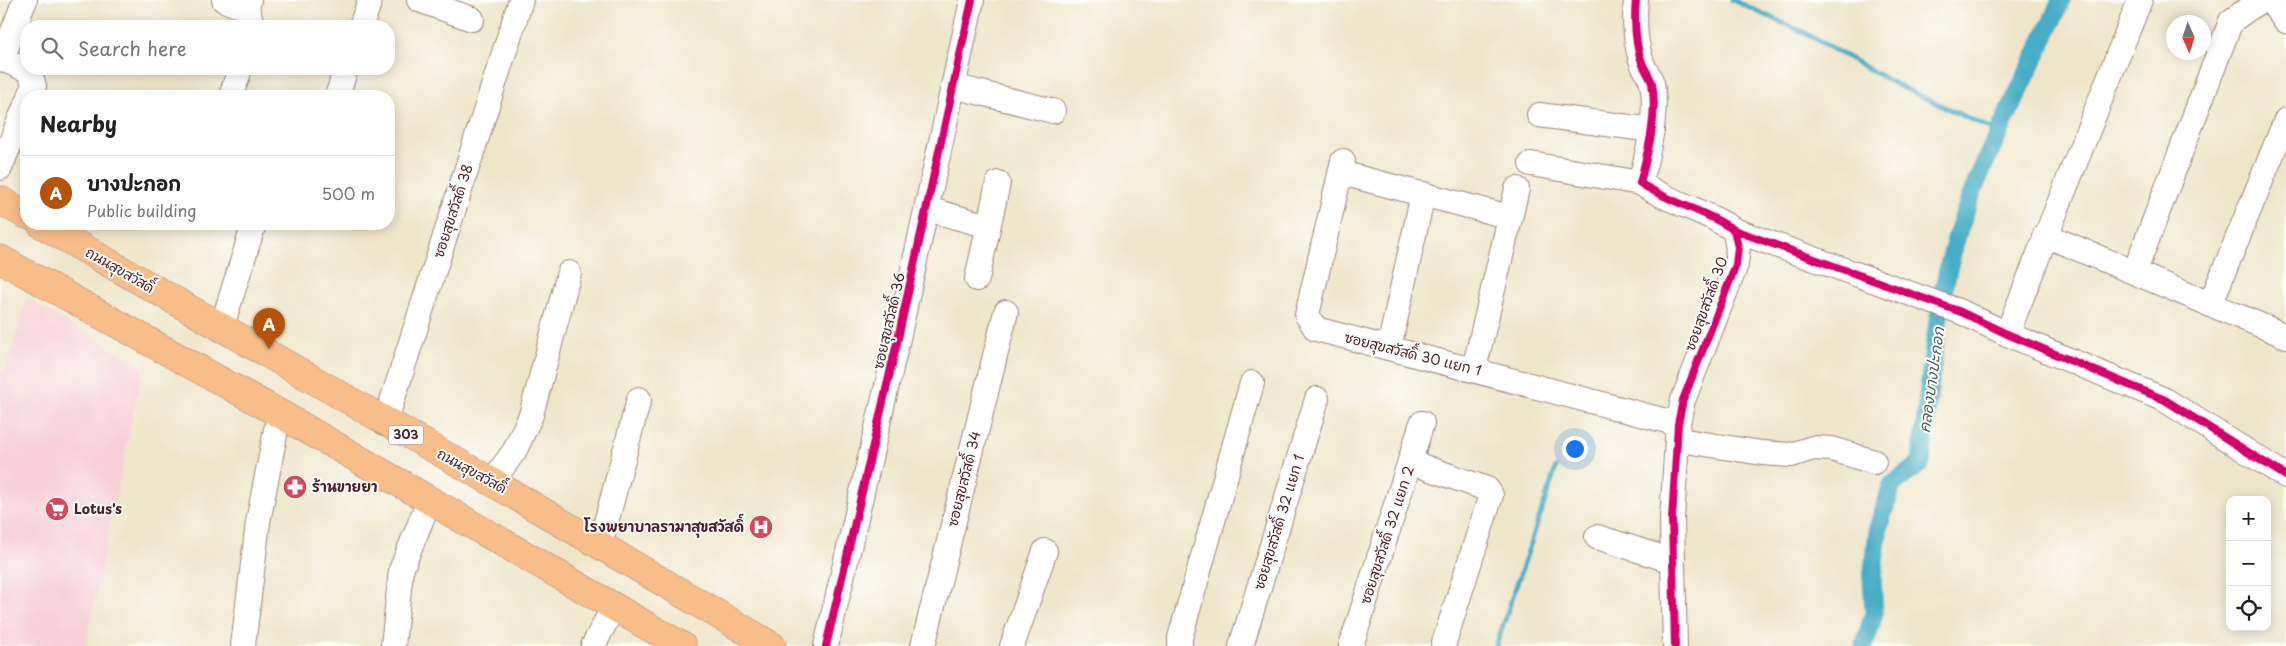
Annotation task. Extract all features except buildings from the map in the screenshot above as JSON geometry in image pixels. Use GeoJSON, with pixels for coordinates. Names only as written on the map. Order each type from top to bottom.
{"type":"FeatureCollection","features":[{"type":"Feature","properties":{"kind":"main road"},"geometry":{"type":"LineString","coordinates":[[0,200],[20,212]]}},
{"type":"Feature","properties":{"kind":"main road","name":"ถนนสุขสวัสดิ์"},"geometry":{"type":"LineString","coordinates":[[51,230],[385,423],[492,482],[772,646]]}},
{"type":"Feature","properties":{"kind":"main road"},"geometry":{"type":"LineString","coordinates":[[0,259],[280,414],[613,608],[682,646]]}},
{"type":"Feature","properties":{"kind":"street"},"geometry":{"type":"LineString","coordinates":[[20,67],[1,59],[25,0]]}},
{"type":"Feature","properties":{"kind":"street"},"geometry":{"type":"LineString","coordinates":[[224,0],[250,12]]}},
{"type":"Feature","properties":{"kind":"street"},"geometry":{"type":"LineString","coordinates":[[363,20],[370,0]]}},
{"type":"Feature","properties":{"kind":"street"},"geometry":{"type":"LineString","coordinates":[[419,0],[472,19]]}},
{"type":"Feature","properties":{"kind":"street","name":"ซอยสุขสวัสดิ์ 38"},"geometry":{"type":"LineString","coordinates":[[385,423],[521,0]]}},
{"type":"Feature","properties":{"kind":"street","name":"ซอยสุขสวัสดิ์ 36"},"geometry":{"type":"LineString","coordinates":[[826,646],[927,209],[972,0]]}},
{"type":"Feature","properties":{"kind":"street"},"geometry":{"type":"LineString","coordinates":[[1636,0],[1635,17],[1639,47],[1643,64],[1652,81],[1654,104],[1652,130],[1640,183]]}},
{"type":"Feature","properties":{"kind":"street"},"geometry":{"type":"LineString","coordinates":[[2007,334],[2140,0]]}},
{"type":"Feature","properties":{"kind":"street"},"geometry":{"type":"LineString","coordinates":[[2135,271],[2231,22],[2261,0]]}},
{"type":"Feature","properties":{"kind":"street"},"geometry":{"type":"LineString","coordinates":[[2269,0],[2286,21]]}},
{"type":"Feature","properties":{"kind":"street"},"geometry":{"type":"LineString","coordinates":[[31,75],[34,86],[32,90]]}},
{"type":"Feature","properties":{"kind":"street"},"geometry":{"type":"LineString","coordinates":[[233,90],[238,75]]}},
{"type":"Feature","properties":{"kind":"street"},"geometry":{"type":"LineString","coordinates":[[339,90],[344,75]]}},
{"type":"Feature","properties":{"kind":"street"},"geometry":{"type":"LineString","coordinates":[[953,86],[1053,111]]}},
{"type":"Feature","properties":{"kind":"street"},"geometry":{"type":"LineString","coordinates":[[1539,115],[1652,130]]}},
{"type":"Feature","properties":{"kind":"street"},"geometry":{"type":"LineString","coordinates":[[0,168],[20,120]]}},
{"type":"Feature","properties":{"kind":"street"},"geometry":{"type":"LineString","coordinates":[[2210,305],[2286,120]]}},
{"type":"Feature","properties":{"kind":"street"},"geometry":{"type":"LineString","coordinates":[[1531,164],[1640,183],[1660,196],[1716,218],[1734,230],[1961,312],[2007,334],[2165,400],[2286,476]]}},
{"type":"Feature","properties":{"kind":"street","name":"ซอยสุขสวัสดิ์ 30 แยก 1"},"geometry":{"type":"LineString","coordinates":[[1423,194],[1342,167],[1307,315],[1316,329],[1474,369],[1678,432],[1772,454],[1791,455],[1813,448],[1832,449],[1874,462]]}},
{"type":"Feature","properties":{"kind":"street"},"geometry":{"type":"LineString","coordinates":[[977,279],[998,183]]}},
{"type":"Feature","properties":{"kind":"street"},"geometry":{"type":"LineString","coordinates":[[1474,369],[1517,189]]}},
{"type":"Feature","properties":{"kind":"street"},"geometry":{"type":"LineString","coordinates":[[1389,348],[1423,194],[1510,217]]}},
{"type":"Feature","properties":{"kind":"street"},"geometry":{"type":"LineString","coordinates":[[927,209],[988,226]]}},
{"type":"Feature","properties":{"kind":"street"},"geometry":{"type":"LineString","coordinates":[[221,329],[252,230]]}},
{"type":"Feature","properties":{"kind":"street","name":"ซอยสุขสวัสดิ์ 30"},"geometry":{"type":"LineString","coordinates":[[1675,646],[1672,519],[1678,432],[1683,400],[1736,265],[1738,247],[1734,230]]}},
{"type":"Feature","properties":{"kind":"street"},"geometry":{"type":"LineString","coordinates":[[2045,235],[2135,271],[2210,305],[2286,336]]}},
{"type":"Feature","properties":{"kind":"street"},"geometry":{"type":"LineString","coordinates":[[492,482],[515,450],[531,415],[568,274]]}},
{"type":"Feature","properties":{"kind":"street","name":"ซอยสุขสวัสดิ์ 34"},"geometry":{"type":"LineString","coordinates":[[923,646],[1006,312]]}},
{"type":"Feature","properties":{"kind":"street"},"geometry":{"type":"LineString","coordinates":[[1180,646],[1180,638],[1252,384]]}},
{"type":"Feature","properties":{"kind":"street"},"geometry":{"type":"LineString","coordinates":[[600,545],[639,398]]}},
{"type":"Feature","properties":{"kind":"street","name":"ซอยสุขสวัสดิ์ 32 แยก 1"},"geometry":{"type":"LineString","coordinates":[[1241,646],[1317,399]]}},
{"type":"Feature","properties":{"kind":"street"},"geometry":{"type":"LineString","coordinates":[[244,646],[258,522],[280,414]]}},
{"type":"Feature","properties":{"kind":"street","name":"ซอยสุขสวัสดิ์ 32 แยก 2"},"geometry":{"type":"LineString","coordinates":[[1352,646],[1422,423]]}},
{"type":"Feature","properties":{"kind":"street"},"geometry":{"type":"LineString","coordinates":[[1410,462],[1486,489],[1490,495],[1442,646]]}},
{"type":"Feature","properties":{"kind":"street"},"geometry":{"type":"LineString","coordinates":[[393,646],[401,570],[429,501]]}},
{"type":"Feature","properties":{"kind":"street"},"geometry":{"type":"LineString","coordinates":[[1597,538],[1673,561]]}},
{"type":"Feature","properties":{"kind":"street"},"geometry":{"type":"LineString","coordinates":[[1012,646],[1045,551]]}},
{"type":"Feature","properties":{"kind":"street"},"geometry":{"type":"LineString","coordinates":[[593,646],[613,608]]}},
{"type":"Feature","properties":{"kind":"shaded area","name":"Lotus's"},"geometry":{"type":"Polygon","coordinates":[[[27,299],[143,367],[85,646],[0,646],[0,371],[5,372],[27,299]]]}},
{"type":"Feature","properties":{"kind":"waterway"},"geometry":{"type":"LineString","coordinates":[[1732,0],[1801,31],[1897,85],[1998,132]]}},
{"type":"Feature","properties":{"kind":"waterway","name":"คลองบางปะกอก"},"geometry":{"type":"LineString","coordinates":[[1864,646],[1874,613],[1872,577],[1879,525],[1892,485],[1921,463],[1929,384],[1941,305],[1952,253],[1962,220],[1988,156],[2061,0]]}},
{"type":"Feature","properties":{"kind":"waterway"},"geometry":{"type":"LineString","coordinates":[[1496,646],[1556,468]]}},
{"type":"Feature","properties":{"kind":"cycle path"},"geometry":{"type":"LineString","coordinates":[[826,646],[899,334],[972,0]]}},
{"type":"Feature","properties":{"kind":"cycle path"},"geometry":{"type":"LineString","coordinates":[[1636,0],[1635,24],[1638,50],[1652,83],[1654,95],[1653,121],[1640,183],[1734,230],[1738,247],[1736,265],[1683,400],[1678,424],[1672,519],[1675,646]]}},
{"type":"Feature","properties":{"kind":"cycle path"},"geometry":{"type":"LineString","coordinates":[[1734,230],[1961,312],[2007,334],[2165,400],[2286,476]]}},
{"type":"Feature","properties":{"kind":"place","name":"บางปะกอก"},"geometry":{"type":"Point","coordinates":[269,349]}},
{"type":"Feature","properties":{"kind":"place","name":"ร้านขายยา"},"geometry":{"type":"Point","coordinates":[295,487]}},
{"type":"Feature","properties":{"kind":"place","name":"Lotus's"},"geometry":{"type":"Point","coordinates":[57,509]}},
{"type":"Feature","properties":{"kind":"place","name":"โรงพยาบาลรามาสุขสวัสดิ์"},"geometry":{"type":"Point","coordinates":[761,527]}}]}
